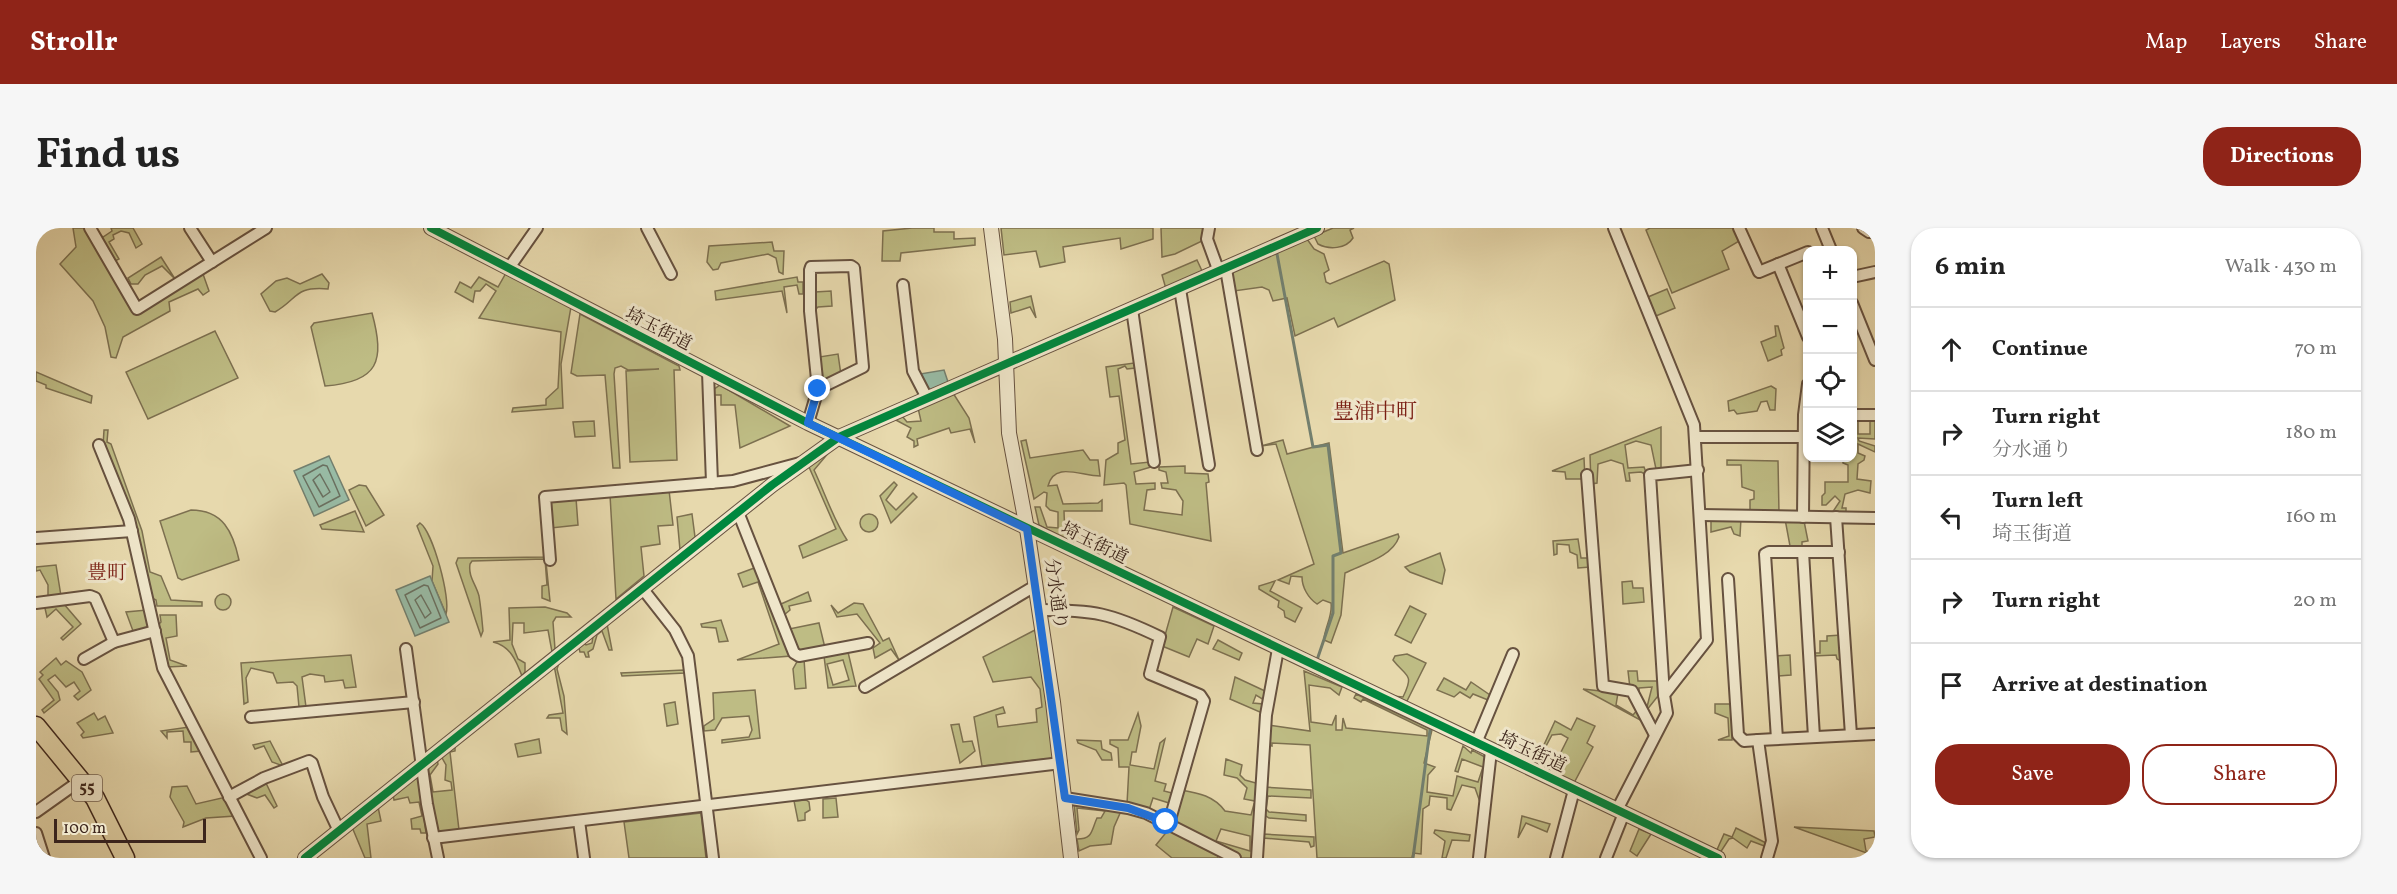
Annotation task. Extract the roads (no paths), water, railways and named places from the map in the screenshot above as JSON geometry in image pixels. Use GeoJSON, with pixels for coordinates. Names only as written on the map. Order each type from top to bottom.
{"type":"FeatureCollection","features":[{"type":"Feature","properties":{"kind":"main road","name":"55"},"geometry":{"type":"LineString","coordinates":[[36,726],[102,809],[125,858]]}},
{"type":"Feature","properties":{"kind":"street"},"geometry":{"type":"LineString","coordinates":[[190,228],[212,262]]}},
{"type":"Feature","properties":{"kind":"street"},"geometry":{"type":"LineString","coordinates":[[94,229],[137,309],[266,228]]}},
{"type":"Feature","properties":{"kind":"street","name":"埼玉街道"},"geometry":{"type":"LineString","coordinates":[[431,228],[808,423],[1718,858]]}},
{"type":"Feature","properties":{"kind":"street"},"geometry":{"type":"LineString","coordinates":[[509,268],[537,228]]}},
{"type":"Feature","properties":{"kind":"street"},"geometry":{"type":"LineString","coordinates":[[647,228],[671,274]]}},
{"type":"Feature","properties":{"kind":"street","name":"分水通り"},"geometry":{"type":"LineString","coordinates":[[991,228],[1006,366],[1009,433],[1027,529],[1061,763],[1071,858]]}},
{"type":"Feature","properties":{"kind":"street"},"geometry":{"type":"LineString","coordinates":[[1209,228],[1207,239],[1222,270],[1257,450]]}},
{"type":"Feature","properties":{"kind":"street"},"geometry":{"type":"LineString","coordinates":[[305,858],[738,512],[839,437],[1006,366],[1317,228]]}},
{"type":"Feature","properties":{"kind":"street"},"geometry":{"type":"LineString","coordinates":[[1614,228],[1691,416],[1696,437],[1707,640],[1664,695]]}},
{"type":"Feature","properties":{"kind":"street"},"geometry":{"type":"LineString","coordinates":[[1740,228],[1756,270],[1759,272],[1803,254]]}},
{"type":"Feature","properties":{"kind":"street"},"geometry":{"type":"LineString","coordinates":[[1822,228],[1830,246]]}},
{"type":"Feature","properties":{"kind":"street"},"geometry":{"type":"LineString","coordinates":[[1863,228],[1869,232],[1875,230]]}},
{"type":"Feature","properties":{"kind":"street"},"geometry":{"type":"LineString","coordinates":[[1778,264],[1803,325]]}},
{"type":"Feature","properties":{"kind":"street"},"geometry":{"type":"LineString","coordinates":[[808,423],[818,389],[810,311],[810,270],[812,267],[851,266],[854,268],[863,367],[818,389]]}},
{"type":"Feature","properties":{"kind":"street"},"geometry":{"type":"LineString","coordinates":[[1857,276],[1875,272]]}},
{"type":"Feature","properties":{"kind":"street"},"geometry":{"type":"LineString","coordinates":[[903,285],[913,371],[927,398]]}},
{"type":"Feature","properties":{"kind":"street"},"geometry":{"type":"LineString","coordinates":[[1180,289],[1209,465]]}},
{"type":"Feature","properties":{"kind":"street"},"geometry":{"type":"LineString","coordinates":[[1132,309],[1154,462]]}},
{"type":"Feature","properties":{"kind":"street"},"geometry":{"type":"LineString","coordinates":[[1857,312],[1871,338],[1875,360]]}},
{"type":"Feature","properties":{"kind":"street"},"geometry":{"type":"LineString","coordinates":[[708,372],[712,483]]}},
{"type":"Feature","properties":{"kind":"street"},"geometry":{"type":"LineString","coordinates":[[1857,415],[1875,415]]}},
{"type":"Feature","properties":{"kind":"street"},"geometry":{"type":"LineString","coordinates":[[1696,437],[1803,436]]}},
{"type":"Feature","properties":{"kind":"street"},"geometry":{"type":"LineString","coordinates":[[99,445],[132,531],[163,668],[261,858]]}},
{"type":"Feature","properties":{"kind":"street"},"geometry":{"type":"LineString","coordinates":[[1803,462],[1803,517]]}},
{"type":"Feature","properties":{"kind":"street"},"geometry":{"type":"LineString","coordinates":[[550,560],[545,497],[744,479],[803,463]]}},
{"type":"Feature","properties":{"kind":"street"},"geometry":{"type":"LineString","coordinates":[[1606,858],[1620,812],[1668,710],[1664,695],[1650,475],[1698,470]]}},
{"type":"Feature","properties":{"kind":"street"},"geometry":{"type":"LineString","coordinates":[[1587,475],[1603,686],[1632,691],[1655,735]]}},
{"type":"Feature","properties":{"kind":"street"},"geometry":{"type":"LineString","coordinates":[[738,512],[794,653],[798,656],[868,643]]}},
{"type":"Feature","properties":{"kind":"street"},"geometry":{"type":"LineString","coordinates":[[1701,515],[1875,518]]}},
{"type":"Feature","properties":{"kind":"street"},"geometry":{"type":"LineString","coordinates":[[1836,517],[1851,735]]}},
{"type":"Feature","properties":{"kind":"street"},"geometry":{"type":"LineString","coordinates":[[36,538],[132,531]]}},
{"type":"Feature","properties":{"kind":"street"},"geometry":{"type":"LineString","coordinates":[[1777,739],[1765,554],[1768,552],[1839,552]]}},
{"type":"Feature","properties":{"kind":"street"},"geometry":{"type":"LineString","coordinates":[[1803,552],[1814,737]]}},
{"type":"Feature","properties":{"kind":"street"},"geometry":{"type":"LineString","coordinates":[[1728,579],[1739,738],[1744,741],[1875,734]]}},
{"type":"Feature","properties":{"kind":"street"},"geometry":{"type":"LineString","coordinates":[[865,687],[1035,586]]}},
{"type":"Feature","properties":{"kind":"street"},"geometry":{"type":"LineString","coordinates":[[642,588],[675,630],[688,656],[713,858]]}},
{"type":"Feature","properties":{"kind":"street"},"geometry":{"type":"LineString","coordinates":[[36,603],[90,596],[95,598],[114,642]]}},
{"type":"Feature","properties":{"kind":"street"},"geometry":{"type":"LineString","coordinates":[[1038,610],[1089,610],[1106,614],[1160,637],[1150,674],[1200,695],[1204,701],[1169,823]]}},
{"type":"Feature","properties":{"kind":"street"},"geometry":{"type":"LineString","coordinates":[[84,658],[114,642],[155,631]]}},
{"type":"Feature","properties":{"kind":"street"},"geometry":{"type":"LineString","coordinates":[[406,649],[433,838],[438,858]]}},
{"type":"Feature","properties":{"kind":"street"},"geometry":{"type":"LineString","coordinates":[[1257,858],[1266,715],[1278,649]]}},
{"type":"Feature","properties":{"kind":"street"},"geometry":{"type":"LineString","coordinates":[[1476,743],[1513,654]]}},
{"type":"Feature","properties":{"kind":"street"},"geometry":{"type":"LineString","coordinates":[[251,717],[414,702]]}},
{"type":"Feature","properties":{"kind":"street"},"geometry":{"type":"LineString","coordinates":[[1758,740],[1772,841],[1767,858]]}},
{"type":"Feature","properties":{"kind":"street"},"geometry":{"type":"LineString","coordinates":[[1479,858],[1491,751]]}},
{"type":"Feature","properties":{"kind":"street"},"geometry":{"type":"LineString","coordinates":[[229,797],[264,778],[309,760],[339,831]]}},
{"type":"Feature","properties":{"kind":"street"},"geometry":{"type":"LineString","coordinates":[[433,838],[1061,763]]}},
{"type":"Feature","properties":{"kind":"street"},"geometry":{"type":"LineString","coordinates":[[36,812],[81,780]]}},
{"type":"Feature","properties":{"kind":"street"},"geometry":{"type":"LineString","coordinates":[[1556,858],[1574,790]]}},
{"type":"Feature","properties":{"kind":"street"},"geometry":{"type":"LineString","coordinates":[[1065,798],[1128,808],[1169,823],[1236,858]]}},
{"type":"Feature","properties":{"kind":"street"},"geometry":{"type":"LineString","coordinates":[[579,820],[584,858]]}},
{"type":"Feature","properties":{"kind":"street"},"geometry":{"type":"LineString","coordinates":[[36,833],[44,858]]}},
{"type":"Feature","properties":{"kind":"water"},"geometry":{"type":"Polygon","coordinates":[[[944,370],[949,385],[929,390],[920,374],[944,370]]]}},
{"type":"Feature","properties":{"kind":"water"},"geometry":{"type":"Polygon","coordinates":[[[329,456],[349,500],[314,516],[294,471],[329,456]]]}},
{"type":"Feature","properties":{"kind":"water"},"geometry":{"type":"Polygon","coordinates":[[[430,576],[449,622],[415,636],[396,590],[430,576]]]}},
{"type":"Feature","properties":{"kind":"waterway"},"geometry":{"type":"LineString","coordinates":[[1277,254],[1313,447],[1328,445],[1341,553],[1333,556],[1333,613],[1317,660]]}},
{"type":"Feature","properties":{"kind":"waterway"},"geometry":{"type":"LineString","coordinates":[[1413,858],[1430,730]]}},
{"type":"Feature","properties":{"kind":"district","name":"豊浦中町"},"geometry":{"type":"Point","coordinates":[1375,412]}},
{"type":"Feature","properties":{"kind":"district","name":"豊町"},"geometry":{"type":"Point","coordinates":[107,574]}}]}
